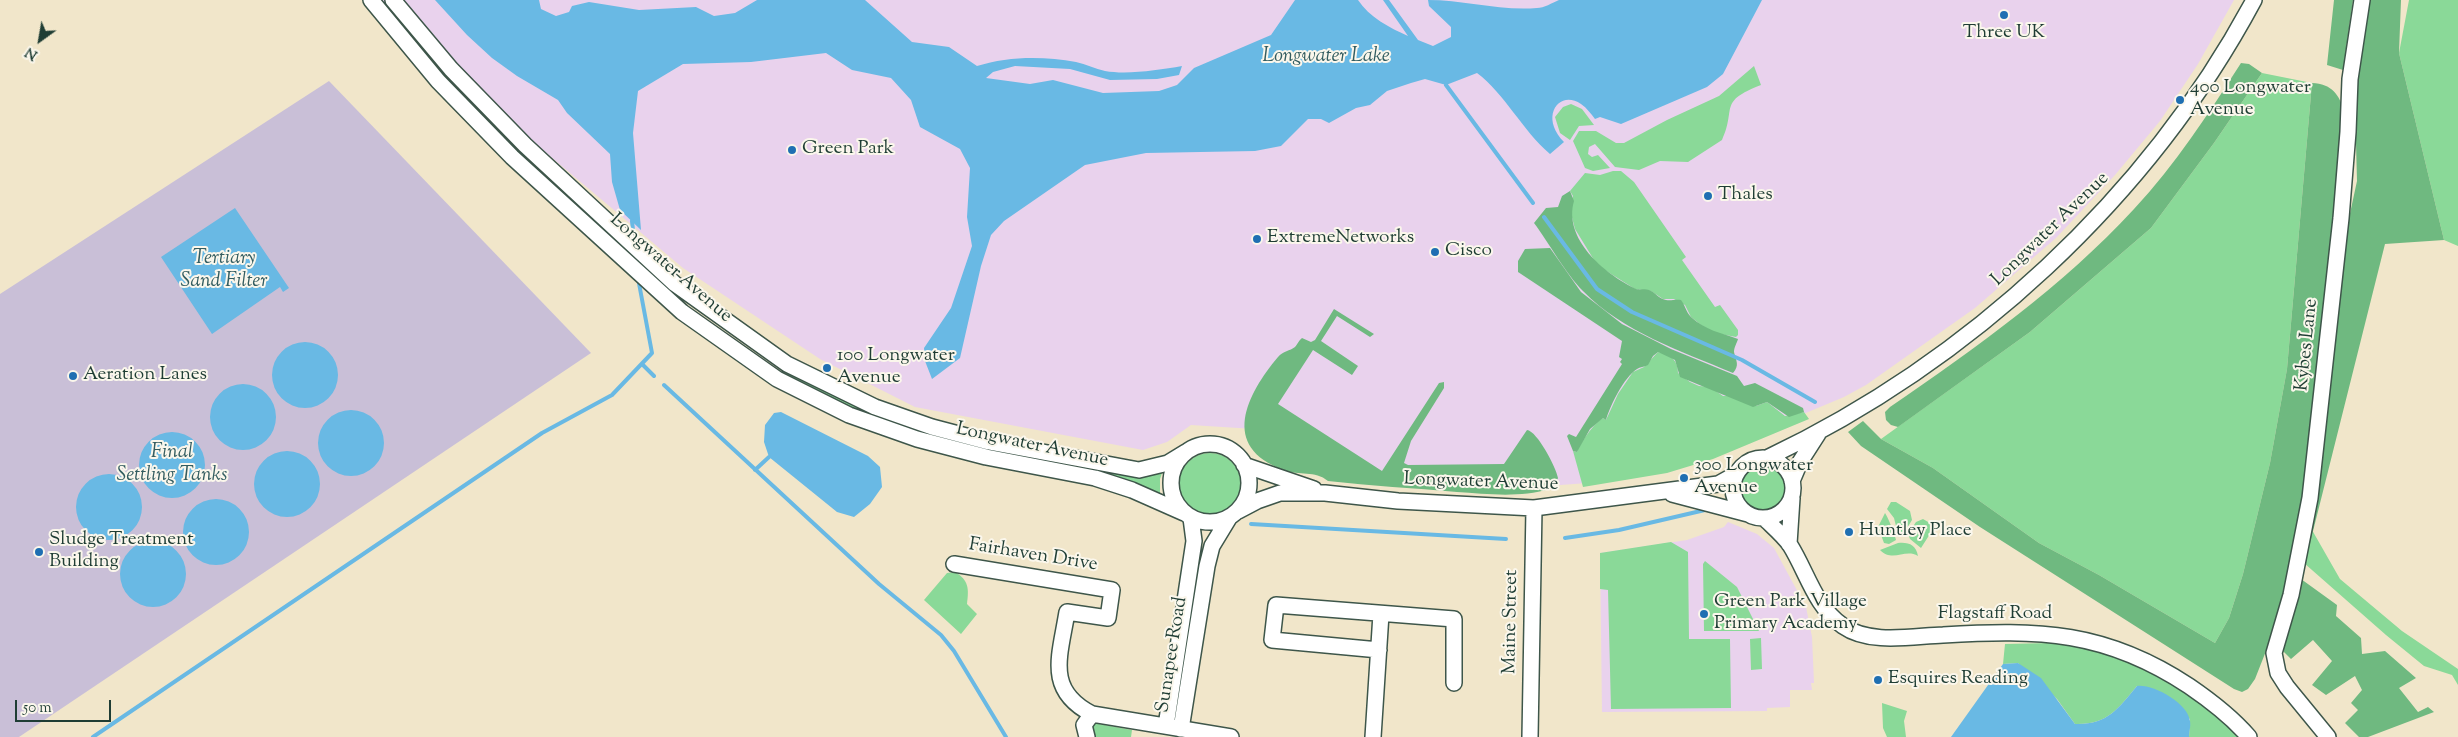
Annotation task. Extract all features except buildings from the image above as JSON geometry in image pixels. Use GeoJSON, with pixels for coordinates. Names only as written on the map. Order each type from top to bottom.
{"type":"FeatureCollection","features":[{"type":"Feature","properties":{"kind":"street","name":"Longwater Avenue"},"geometry":{"type":"LineString","coordinates":[[371,0],[438,81],[512,157],[623,256],[664,296],[707,330],[777,379],[849,415],[917,439],[962,452],[1095,478],[1132,490],[1187,515]]}},
{"type":"Feature","properties":{"kind":"street","name":"Longwater Avenue"},"geometry":{"type":"LineString","coordinates":[[393,0],[451,69],[526,144],[651,261],[694,298],[787,364],[855,399],[903,418],[989,442],[1139,470],[1168,463],[1186,452]]}},
{"type":"Feature","properties":{"kind":"street","name":"Longwater Avenue"},"geometry":{"type":"LineString","coordinates":[[1767,458],[1818,434],[1892,387],[1950,346],[2025,286],[2096,219],[2128,184],[2196,98],[2254,0]]}},
{"type":"Feature","properties":{"kind":"street","name":"Kybes Lane"},"geometry":{"type":"LineString","coordinates":[[2328,737],[2287,687],[2278,672],[2274,653],[2292,595],[2310,498],[2341,218],[2350,79],[2362,0]]}},
{"type":"Feature","properties":{"kind":"street","name":"Longwater Avenue"},"geometry":{"type":"LineString","coordinates":[[1792,481],[1800,462],[1818,434]]}},
{"type":"Feature","properties":{"kind":"street"},"geometry":{"type":"LineString","coordinates":[[1201,445],[1220,446],[1237,455],[1244,464],[1249,484],[1246,498],[1234,514],[1209,523],[1187,515],[1173,496],[1170,479],[1176,464],[1186,452],[1201,445]]}},
{"type":"Feature","properties":{"kind":"street"},"geometry":{"type":"LineString","coordinates":[[1789,544],[1792,497],[1792,481],[1784,466],[1767,458],[1750,460],[1736,474],[1732,488],[1734,498],[1748,514],[1764,518],[1781,512],[1792,497]]}},
{"type":"Feature","properties":{"kind":"street","name":"Longwater Avenue"},"geometry":{"type":"LineString","coordinates":[[1244,464],[1325,493]]}},
{"type":"Feature","properties":{"kind":"street","name":"Longwater Avenue"},"geometry":{"type":"LineString","coordinates":[[1234,514],[1257,501],[1280,493],[1325,493],[1416,502],[1534,508],[1718,484],[1736,474]]}},
{"type":"Feature","properties":{"kind":"street","name":"Longwater Avenue"},"geometry":{"type":"LineString","coordinates":[[1666,492],[1748,514]]}},
{"type":"Feature","properties":{"kind":"street","name":"Maine Street"},"geometry":{"type":"LineString","coordinates":[[1530,737],[1534,508]]}},
{"type":"Feature","properties":{"kind":"street","name":"Sunapee Road"},"geometry":{"type":"LineString","coordinates":[[1187,515],[1194,541],[1166,726],[1181,729],[1212,546],[1234,514]]}},
{"type":"Feature","properties":{"kind":"street","name":"Flagstaff Road"},"geometry":{"type":"LineString","coordinates":[[1764,518],[1789,544],[1815,594],[1829,613],[1844,627],[1865,635],[1896,637],[2012,631],[2080,638],[2130,653],[2177,678],[2222,709],[2248,737]]}},
{"type":"Feature","properties":{"kind":"street","name":"Fairhaven Drive"},"geometry":{"type":"LineString","coordinates":[[954,564],[1112,590],[1108,618],[1067,612],[1060,666],[1061,685],[1073,704],[1092,714],[1166,726]]}},
{"type":"Feature","properties":{"kind":"street"},"geometry":{"type":"LineString","coordinates":[[1378,650],[1272,640],[1276,605],[1454,619],[1454,682]]}},
{"type":"Feature","properties":{"kind":"street"},"geometry":{"type":"LineString","coordinates":[[1373,737],[1381,614]]}},
{"type":"Feature","properties":{"kind":"street"},"geometry":{"type":"LineString","coordinates":[[1087,737],[1084,725],[1092,714]]}},
{"type":"Feature","properties":{"kind":"street"},"geometry":{"type":"LineString","coordinates":[[1181,729],[1202,735],[1231,737]]}},
{"type":"Feature","properties":{"kind":"shaded area","name":"Green Park"},"geometry":{"type":"Polygon","coordinates":[[[364,0],[2234,0],[2198,64],[2160,121],[2115,175],[2056,238],[1975,308],[1866,385],[1844,397],[1710,453],[1588,483],[1519,488],[1291,461],[1254,429],[1191,425],[1167,442],[1143,450],[915,407],[820,359],[683,268],[364,0]]]}},
{"type":"Feature","properties":{"kind":"shaded area"},"geometry":{"type":"Polygon","coordinates":[[[329,81],[591,353],[19,737],[0,737],[0,294],[329,81]]]}},
{"type":"Feature","properties":{"kind":"shaded area","name":"Green Park Village Primary Academy"},"geometry":{"type":"Polygon","coordinates":[[[1728,522],[1757,534],[1774,548],[1806,607],[1812,637],[1814,683],[1811,683],[1812,690],[1790,690],[1790,707],[1767,708],[1767,711],[1602,712],[1600,553],[1687,540],[1724,527],[1728,522]]]}},
{"type":"Feature","properties":{"kind":"green space"},"geometry":{"type":"Polygon","coordinates":[[[2334,0],[2353,0],[2343,70],[2327,65],[2334,0]]]}},
{"type":"Feature","properties":{"kind":"green space"},"geometry":{"type":"Polygon","coordinates":[[[2368,0],[2401,0],[2399,53],[2444,240],[2385,244],[2301,579],[2337,605],[2336,616],[2361,638],[2362,654],[2385,651],[2416,678],[2399,688],[2418,712],[2428,707],[2434,712],[2368,737],[2359,737],[2345,723],[2358,710],[2351,703],[2362,690],[2355,676],[2326,695],[2312,685],[2332,661],[2313,640],[2291,659],[2279,647],[2288,595],[2255,679],[2248,689],[2242,692],[2234,689],[1980,527],[1861,446],[1848,432],[1863,421],[1881,439],[1933,468],[2039,543],[2099,575],[2215,643],[2229,618],[2243,574],[2270,463],[2287,369],[2312,83],[2325,85],[2334,91],[2345,113],[2346,232],[2357,181],[2355,106],[2368,0]]]}},
{"type":"Feature","properties":{"kind":"green space"},"geometry":{"type":"Polygon","coordinates":[[[2409,0],[2458,0],[2458,246],[2444,240],[2399,53],[2409,0]]]}},
{"type":"Feature","properties":{"kind":"green space"},"geometry":{"type":"Polygon","coordinates":[[[2241,63],[2249,64],[2262,73],[2214,143],[2151,228],[2030,332],[1898,427],[1891,425],[1886,420],[1885,412],[1890,407],[2018,315],[2107,237],[2149,192],[2177,157],[2241,63]]]}},
{"type":"Feature","properties":{"kind":"green space"},"geometry":{"type":"Polygon","coordinates":[[[1754,66],[1761,85],[1738,96],[1733,101],[1722,140],[1688,162],[1660,161],[1639,170],[1615,167],[1595,144],[1589,147],[1588,154],[1592,157],[1598,155],[1610,168],[1593,171],[1585,168],[1573,141],[1579,131],[1596,131],[1616,143],[1624,143],[1667,120],[1719,96],[1754,66]]]}},
{"type":"Feature","properties":{"kind":"green space"},"geometry":{"type":"Polygon","coordinates":[[[2262,73],[2312,83],[2287,369],[2270,463],[2243,574],[2229,618],[2215,643],[2099,575],[2039,543],[1933,468],[1881,439],[2030,332],[2151,228],[2214,143],[2262,73]]]}},
{"type":"Feature","properties":{"kind":"green space"},"geometry":{"type":"Polygon","coordinates":[[[1571,104],[1582,109],[1594,125],[1579,126],[1570,140],[1560,133],[1555,117],[1563,107],[1571,104]]]}},
{"type":"Feature","properties":{"kind":"green space"},"geometry":{"type":"Polygon","coordinates":[[[1621,171],[1634,182],[1686,257],[1682,260],[1715,307],[1720,305],[1738,330],[1736,337],[1715,333],[1691,317],[1685,305],[1674,299],[1663,299],[1651,291],[1635,289],[1600,267],[1594,260],[1575,229],[1570,210],[1573,196],[1570,191],[1585,173],[1600,175],[1621,171]]]}},
{"type":"Feature","properties":{"kind":"green space"},"geometry":{"type":"Polygon","coordinates":[[[1570,191],[1574,201],[1572,215],[1575,229],[1580,241],[1589,253],[1599,264],[1622,282],[1636,289],[1649,290],[1664,299],[1681,300],[1689,315],[1696,321],[1713,331],[1738,339],[1734,348],[1737,365],[1733,373],[1673,348],[1634,329],[1616,318],[1583,291],[1534,223],[1546,208],[1558,207],[1562,196],[1570,191]]]}},
{"type":"Feature","properties":{"kind":"green space"},"geometry":{"type":"Polygon","coordinates":[[[1550,248],[1581,292],[1622,324],[1671,349],[1737,376],[1744,386],[1755,383],[1803,408],[1804,412],[1789,417],[1767,402],[1753,407],[1680,377],[1675,360],[1658,352],[1653,356],[1648,365],[1637,369],[1627,378],[1614,400],[1606,420],[1603,418],[1590,429],[1577,452],[1573,451],[1567,436],[1569,434],[1576,437],[1622,364],[1620,362],[1622,359],[1619,357],[1622,341],[1518,272],[1518,261],[1525,249],[1550,248]]]}},
{"type":"Feature","properties":{"kind":"green space"},"geometry":{"type":"Polygon","coordinates":[[[1334,309],[1374,334],[1370,337],[1337,316],[1321,341],[1358,366],[1352,375],[1313,350],[1278,404],[1382,471],[1439,383],[1444,382],[1444,388],[1411,441],[1404,463],[1408,465],[1504,464],[1527,430],[1536,436],[1554,466],[1558,478],[1554,486],[1527,494],[1503,495],[1360,484],[1328,481],[1318,475],[1290,472],[1264,460],[1251,448],[1245,434],[1245,419],[1249,403],[1257,387],[1278,357],[1295,347],[1302,338],[1311,342],[1315,340],[1334,309]]]}},
{"type":"Feature","properties":{"kind":"green space"},"geometry":{"type":"Polygon","coordinates":[[[1658,352],[1673,359],[1677,365],[1678,373],[1699,386],[1710,387],[1723,396],[1731,396],[1756,406],[1767,402],[1785,416],[1804,412],[1809,419],[1713,459],[1667,473],[1583,487],[1573,451],[1577,452],[1584,438],[1596,424],[1603,418],[1606,420],[1618,394],[1633,372],[1644,367],[1658,352]]]}},
{"type":"Feature","properties":{"kind":"green space"},"geometry":{"type":"Polygon","coordinates":[[[788,372],[856,406],[1127,476],[1152,475],[1163,470],[1160,479],[1160,495],[978,452],[885,425],[784,379],[788,372]]]}},
{"type":"Feature","properties":{"kind":"green space"},"geometry":{"type":"Polygon","coordinates":[[[1204,453],[1216,453],[1232,462],[1239,472],[1241,484],[1239,496],[1232,506],[1216,515],[1204,515],[1193,510],[1184,501],[1179,490],[1179,478],[1184,467],[1193,458],[1204,453]]]}},
{"type":"Feature","properties":{"kind":"green space"},"geometry":{"type":"Polygon","coordinates":[[[1757,465],[1767,465],[1776,469],[1782,475],[1785,480],[1785,498],[1776,509],[1767,513],[1757,513],[1748,509],[1742,503],[1738,494],[1738,484],[1742,475],[1748,469],[1757,465]]]}},
{"type":"Feature","properties":{"kind":"green space"},"geometry":{"type":"Polygon","coordinates":[[[1891,502],[1896,502],[1910,511],[1912,520],[1904,533],[1898,534],[1894,518],[1887,509],[1891,502]]]}},
{"type":"Feature","properties":{"kind":"green space"},"geometry":{"type":"Polygon","coordinates":[[[1885,513],[1896,540],[1889,544],[1884,543],[1878,527],[1885,513]]]}},
{"type":"Feature","properties":{"kind":"green space"},"geometry":{"type":"Polygon","coordinates":[[[1923,519],[1935,526],[1921,548],[1910,539],[1908,534],[1916,522],[1923,519]]]}},
{"type":"Feature","properties":{"kind":"green space"},"geometry":{"type":"Polygon","coordinates":[[[2312,530],[2340,579],[2402,631],[2458,669],[2458,685],[2452,675],[2424,666],[2304,563],[2312,530]]]}},
{"type":"Feature","properties":{"kind":"green space"},"geometry":{"type":"Polygon","coordinates":[[[1671,542],[1688,552],[1689,639],[1730,639],[1731,708],[1611,709],[1608,590],[1600,589],[1600,553],[1671,542]]]}},
{"type":"Feature","properties":{"kind":"green space"},"geometry":{"type":"Polygon","coordinates":[[[1898,543],[1911,545],[1916,549],[1918,556],[1908,554],[1894,556],[1885,554],[1880,550],[1898,543]]]}},
{"type":"Feature","properties":{"kind":"green space"},"geometry":{"type":"Polygon","coordinates":[[[1705,561],[1737,587],[1759,631],[1704,631],[1703,564],[1705,561]]]}},
{"type":"Feature","properties":{"kind":"green space"},"geometry":{"type":"Polygon","coordinates":[[[955,572],[963,578],[967,585],[967,604],[977,614],[961,634],[924,600],[947,573],[955,572]]]}},
{"type":"Feature","properties":{"kind":"green space"},"geometry":{"type":"Polygon","coordinates":[[[1761,638],[1762,669],[1751,670],[1750,639],[1761,638]]]}},
{"type":"Feature","properties":{"kind":"green space"},"geometry":{"type":"Polygon","coordinates":[[[2050,643],[2092,650],[2145,669],[2180,689],[2215,714],[2239,737],[2189,737],[2190,719],[2137,686],[2111,714],[2096,722],[2075,724],[2057,699],[2018,663],[2003,664],[2005,644],[2050,643]]]}},
{"type":"Feature","properties":{"kind":"green space"},"geometry":{"type":"Polygon","coordinates":[[[1882,703],[1907,711],[1904,721],[1906,737],[1887,737],[1883,728],[1882,703]]]}},
{"type":"Feature","properties":{"kind":"green space"},"geometry":{"type":"Polygon","coordinates":[[[1088,722],[1132,730],[1131,737],[1089,737],[1088,722]]]}},
{"type":"Feature","properties":{"kind":"water","name":"Longwater Lake"},"geometry":{"type":"Polygon","coordinates":[[[435,0],[539,0],[541,9],[556,16],[569,12],[572,6],[589,2],[639,10],[696,7],[714,16],[735,13],[757,0],[865,0],[912,42],[949,47],[977,66],[1001,60],[1039,58],[1076,62],[1114,72],[1143,72],[1182,66],[1179,75],[1157,79],[1110,80],[1070,69],[1015,66],[993,72],[986,78],[1030,84],[1053,80],[1103,93],[1159,91],[1177,85],[1194,68],[1271,35],[1295,0],[1358,0],[1374,17],[1387,26],[1408,36],[1383,0],[1389,0],[1418,40],[1433,46],[1451,37],[1451,27],[1429,6],[1428,0],[1523,9],[1542,7],[1559,0],[1762,0],[1723,74],[1707,87],[1621,124],[1600,117],[1595,119],[1581,104],[1573,100],[1566,100],[1559,103],[1553,115],[1553,123],[1557,133],[1564,142],[1550,154],[1496,91],[1477,73],[1446,85],[1425,79],[1387,91],[1370,105],[1356,108],[1329,123],[1321,119],[1308,119],[1281,146],[1255,151],[1146,153],[1085,165],[1004,221],[991,235],[981,266],[960,358],[932,379],[925,361],[924,348],[951,308],[972,246],[967,217],[970,168],[960,149],[920,127],[911,100],[891,78],[852,70],[826,53],[751,62],[683,64],[638,91],[633,133],[641,230],[620,210],[612,182],[610,154],[567,113],[558,100],[517,76],[492,58],[467,35],[435,0]]]}},
{"type":"Feature","properties":{"kind":"water","name":"Tertiary Sand Filter"},"geometry":{"type":"Polygon","coordinates":[[[235,208],[289,288],[283,292],[280,287],[212,334],[161,257],[235,208]]]}},
{"type":"Feature","properties":{"kind":"water"},"geometry":{"type":"Polygon","coordinates":[[[305,342],[317,345],[328,352],[335,363],[338,375],[335,387],[328,398],[317,405],[305,408],[293,405],[282,398],[275,387],[272,375],[275,363],[282,352],[293,345],[305,342]]]}},
{"type":"Feature","properties":{"kind":"water","name":"Final Settling Tanks"},"geometry":{"type":"Polygon","coordinates":[[[243,384],[255,387],[266,394],[273,405],[276,417],[273,429],[266,440],[255,447],[243,450],[231,447],[220,440],[213,429],[210,417],[213,405],[220,394],[231,387],[243,384]]]}},
{"type":"Feature","properties":{"kind":"water"},"geometry":{"type":"Polygon","coordinates":[[[351,410],[363,413],[374,420],[381,431],[384,443],[381,455],[374,466],[363,473],[351,476],[339,473],[328,466],[321,455],[318,443],[321,431],[328,420],[339,413],[351,410]]]}},
{"type":"Feature","properties":{"kind":"water"},"geometry":{"type":"Polygon","coordinates":[[[781,412],[868,456],[880,467],[882,487],[870,504],[854,517],[837,512],[769,457],[764,442],[765,425],[774,413],[781,412]]]}},
{"type":"Feature","properties":{"kind":"water","name":"Final Settling Tanks"},"geometry":{"type":"Polygon","coordinates":[[[172,432],[184,435],[195,442],[202,453],[205,465],[202,477],[195,488],[184,495],[172,498],[160,495],[149,488],[142,477],[139,465],[142,453],[149,442],[160,435],[172,432]]]}},
{"type":"Feature","properties":{"kind":"water","name":"Final Settling Tanks"},"geometry":{"type":"Polygon","coordinates":[[[287,451],[299,454],[310,461],[317,472],[320,484],[317,496],[310,507],[299,514],[287,517],[275,514],[264,507],[257,496],[254,484],[257,472],[264,461],[275,454],[287,451]]]}},
{"type":"Feature","properties":{"kind":"water","name":"Final Settling Tanks"},"geometry":{"type":"Polygon","coordinates":[[[109,474],[121,477],[132,484],[139,495],[142,507],[139,519],[132,530],[121,537],[109,540],[97,537],[86,530],[79,519],[76,507],[79,495],[86,484],[97,477],[109,474]]]}},
{"type":"Feature","properties":{"kind":"water","name":"Final Settling Tanks"},"geometry":{"type":"Polygon","coordinates":[[[216,499],[228,502],[239,509],[246,520],[249,532],[246,544],[239,555],[228,562],[216,565],[204,562],[193,555],[186,544],[183,532],[186,520],[193,509],[204,502],[216,499]]]}},
{"type":"Feature","properties":{"kind":"water","name":"Final Settling Tanks"},"geometry":{"type":"Polygon","coordinates":[[[153,541],[165,544],[176,551],[183,562],[186,574],[183,586],[176,597],[165,604],[153,607],[141,604],[130,597],[123,586],[120,574],[123,562],[130,551],[141,544],[153,541]]]}},
{"type":"Feature","properties":{"kind":"water"},"geometry":{"type":"Polygon","coordinates":[[[2018,663],[2041,678],[2075,724],[2096,722],[2104,718],[2124,702],[2137,686],[2144,686],[2160,691],[2177,701],[2188,714],[2190,721],[2189,737],[1951,737],[2003,664],[2018,663]]]}},
{"type":"Feature","properties":{"kind":"waterway"},"geometry":{"type":"LineString","coordinates":[[1446,85],[1533,203]]}},
{"type":"Feature","properties":{"kind":"waterway"},"geometry":{"type":"LineString","coordinates":[[1544,217],[1597,289],[1632,312],[1742,360],[1815,402]]}},
{"type":"Feature","properties":{"kind":"waterway"},"geometry":{"type":"LineString","coordinates":[[632,221],[634,239]]}},
{"type":"Feature","properties":{"kind":"waterway"},"geometry":{"type":"LineString","coordinates":[[93,737],[542,433],[612,395],[652,353],[638,278]]}},
{"type":"Feature","properties":{"kind":"waterway"},"geometry":{"type":"LineString","coordinates":[[642,364],[654,376]]}},
{"type":"Feature","properties":{"kind":"waterway"},"geometry":{"type":"LineString","coordinates":[[664,385],[879,584],[941,635],[954,651],[1006,737]]}},
{"type":"Feature","properties":{"kind":"waterway"},"geometry":{"type":"LineString","coordinates":[[755,470],[769,457]]}},
{"type":"Feature","properties":{"kind":"waterway"},"geometry":{"type":"LineString","coordinates":[[1565,538],[1619,530],[1705,510]]}},
{"type":"Feature","properties":{"kind":"waterway"},"geometry":{"type":"LineString","coordinates":[[1251,524],[1506,539]]}},
{"type":"Feature","properties":{"kind":"place","name":"Three UK"},"geometry":{"type":"Point","coordinates":[2004,15]}},
{"type":"Feature","properties":{"kind":"place","name":"400 Longwater Avenue"},"geometry":{"type":"Point","coordinates":[2180,100]}},
{"type":"Feature","properties":{"kind":"place","name":"Green Park"},"geometry":{"type":"Point","coordinates":[792,150]}},
{"type":"Feature","properties":{"kind":"place","name":"Thales"},"geometry":{"type":"Point","coordinates":[1708,196]}},
{"type":"Feature","properties":{"kind":"place","name":"ExtremeNetworks"},"geometry":{"type":"Point","coordinates":[1257,239]}},
{"type":"Feature","properties":{"kind":"place","name":"Cisco"},"geometry":{"type":"Point","coordinates":[1435,252]}},
{"type":"Feature","properties":{"kind":"place","name":"100 Longwater Avenue"},"geometry":{"type":"Point","coordinates":[827,368]}},
{"type":"Feature","properties":{"kind":"place","name":"Aeration Lanes"},"geometry":{"type":"Point","coordinates":[73,376]}},
{"type":"Feature","properties":{"kind":"place","name":"300 Longwater Avenue"},"geometry":{"type":"Point","coordinates":[1684,478]}},
{"type":"Feature","properties":{"kind":"place","name":"Huntley Place"},"geometry":{"type":"Point","coordinates":[1849,532]}},
{"type":"Feature","properties":{"kind":"place","name":"Sludge Treatment Building"},"geometry":{"type":"Point","coordinates":[39,552]}},
{"type":"Feature","properties":{"kind":"place","name":"Green Park Village Primary Academy"},"geometry":{"type":"Point","coordinates":[1704,614]}},
{"type":"Feature","properties":{"kind":"place","name":"Esquires Reading"},"geometry":{"type":"Point","coordinates":[1878,680]}}]}
